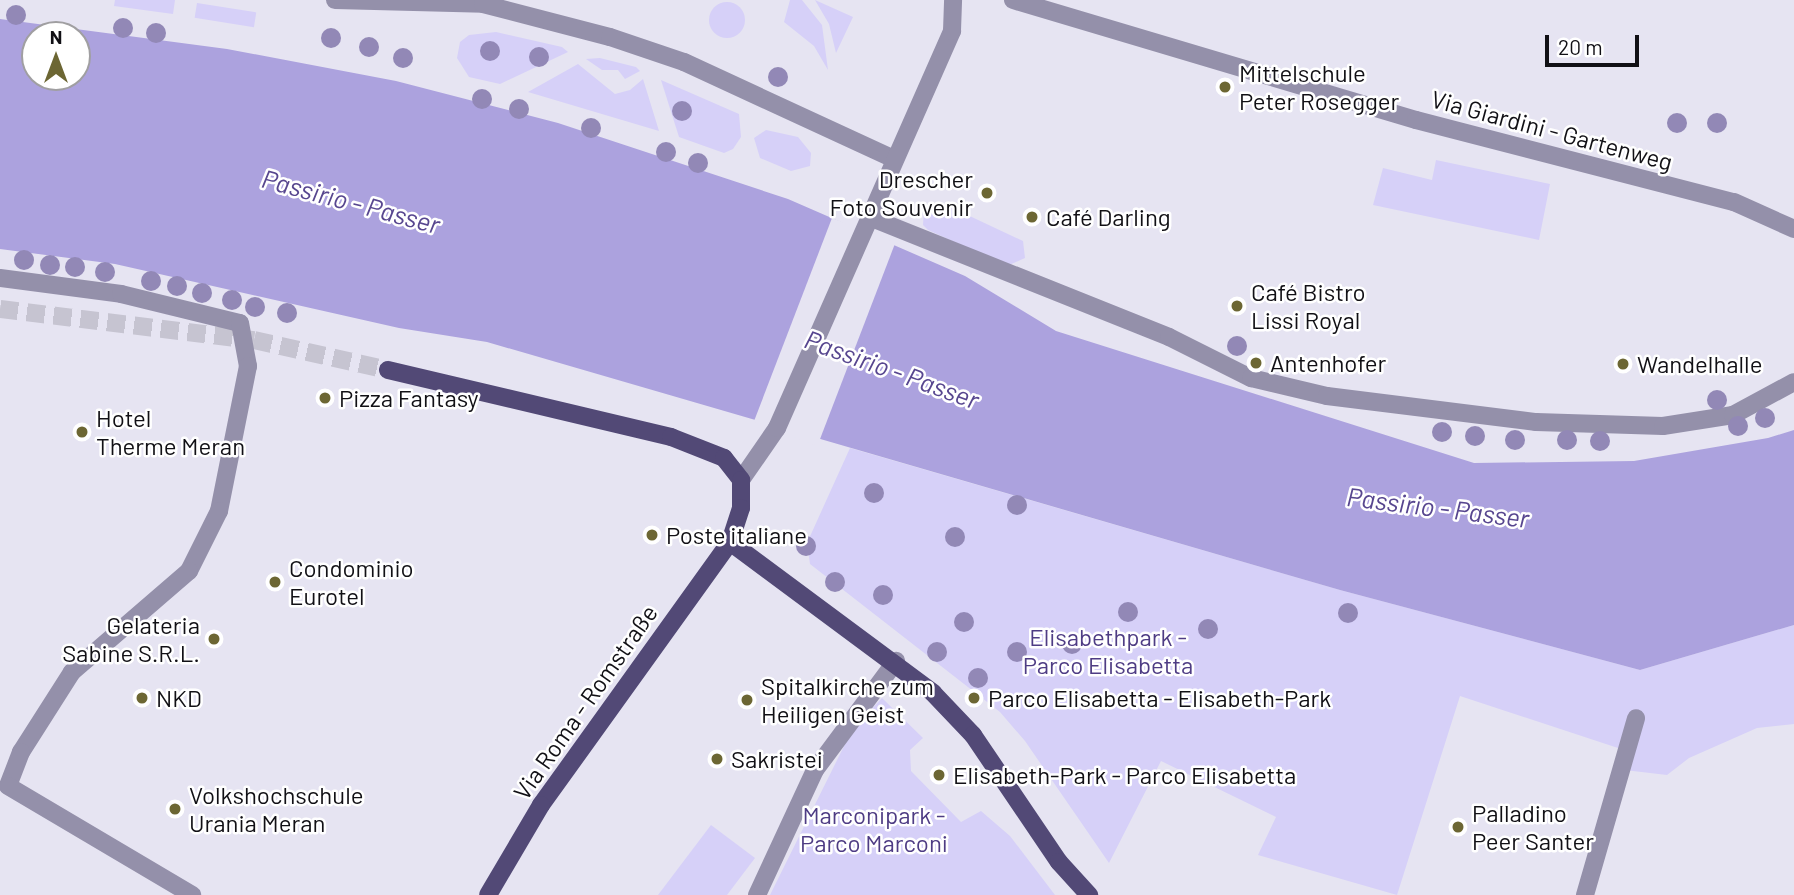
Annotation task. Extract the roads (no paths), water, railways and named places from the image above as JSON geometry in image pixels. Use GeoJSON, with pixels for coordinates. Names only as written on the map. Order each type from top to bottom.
{"type":"FeatureCollection","features":[{"type":"Feature","properties":{"kind":"main road"},"geometry":{"type":"LineString","coordinates":[[388,370],[671,437],[714,453],[735,467],[741,480]]}},
{"type":"Feature","properties":{"kind":"main road","name":"Via Roma - Romstraße"},"geometry":{"type":"LineString","coordinates":[[492,894],[541,805],[730,542],[741,508],[741,480]]}},
{"type":"Feature","properties":{"kind":"main road"},"geometry":{"type":"LineString","coordinates":[[730,542],[895,661],[973,735],[1059,862],[1088,895]]}},
{"type":"Feature","properties":{"kind":"street"},"geometry":{"type":"LineString","coordinates":[[335,0],[483,4],[610,37],[684,62],[894,159]]}},
{"type":"Feature","properties":{"kind":"street"},"geometry":{"type":"LineString","coordinates":[[741,480],[775,432],[952,31],[953,0]]}},
{"type":"Feature","properties":{"kind":"street","name":"Via Giardini - Gartenweg"},"geometry":{"type":"LineString","coordinates":[[1013,0],[1416,120],[1734,202],[1794,229]]}},
{"type":"Feature","properties":{"kind":"street"},"geometry":{"type":"LineString","coordinates":[[866,223],[1169,337],[1251,377],[1326,396],[1536,422],[1663,426],[1733,415],[1794,382]]}},
{"type":"Feature","properties":{"kind":"street"},"geometry":{"type":"LineString","coordinates":[[0,278],[121,294],[240,323],[248,366],[219,511],[189,571],[72,672],[21,752],[4,787],[192,895]]}},
{"type":"Feature","properties":{"kind":"street"},"geometry":{"type":"LineString","coordinates":[[757,895],[815,770],[895,661]]}},
{"type":"Feature","properties":{"kind":"street"},"geometry":{"type":"LineString","coordinates":[[1584,895],[1636,718]]}},
{"type":"Feature","properties":{"kind":"water","name":"Passirio - Passer"},"geometry":{"type":"Polygon","coordinates":[[[0,19],[21,22],[21,91],[91,91],[91,31],[227,49],[396,81],[558,123],[788,199],[965,276],[1056,331],[1474,463],[1634,461],[1768,438],[1794,430],[1794,625],[1640,670],[1340,590],[487,342],[399,328],[115,264],[0,249],[0,19]]]}},
{"type":"Feature","properties":{"kind":"tunnel"},"geometry":{"type":"LineString","coordinates":[[0,309],[254,340],[388,370]]}},
{"type":"Feature","properties":{"kind":"place","name":"Mittelschule Peter Rosegger"},"geometry":{"type":"Point","coordinates":[1225,87]}},
{"type":"Feature","properties":{"kind":"place","name":"Drescher Foto Souvenir"},"geometry":{"type":"Point","coordinates":[987,193]}},
{"type":"Feature","properties":{"kind":"place","name":"Café Darling"},"geometry":{"type":"Point","coordinates":[1032,217]}},
{"type":"Feature","properties":{"kind":"place","name":"Café Bistro Lissi Royal"},"geometry":{"type":"Point","coordinates":[1237,306]}},
{"type":"Feature","properties":{"kind":"place","name":"Antenhofer"},"geometry":{"type":"Point","coordinates":[1256,363]}},
{"type":"Feature","properties":{"kind":"place","name":"Wandelhalle"},"geometry":{"type":"Point","coordinates":[1623,364]}},
{"type":"Feature","properties":{"kind":"place","name":"Pizza Fantasy"},"geometry":{"type":"Point","coordinates":[325,398]}},
{"type":"Feature","properties":{"kind":"place","name":"Hotel Therme Meran"},"geometry":{"type":"Point","coordinates":[82,432]}},
{"type":"Feature","properties":{"kind":"place","name":"Poste italiane"},"geometry":{"type":"Point","coordinates":[652,535]}},
{"type":"Feature","properties":{"kind":"place","name":"Condominio Eurotel"},"geometry":{"type":"Point","coordinates":[275,582]}},
{"type":"Feature","properties":{"kind":"place","name":"Gelateria Sabine S.R.L."},"geometry":{"type":"Point","coordinates":[214,639]}},
{"type":"Feature","properties":{"kind":"place","name":"NKD"},"geometry":{"type":"Point","coordinates":[142,698]}},
{"type":"Feature","properties":{"kind":"place","name":"Parco Elisabetta - Elisabeth-Park"},"geometry":{"type":"Point","coordinates":[974,698]}},
{"type":"Feature","properties":{"kind":"place","name":"Spitalkirche zum Heiligen Geist"},"geometry":{"type":"Point","coordinates":[747,700]}},
{"type":"Feature","properties":{"kind":"place","name":"Sakristei"},"geometry":{"type":"Point","coordinates":[717,759]}},
{"type":"Feature","properties":{"kind":"place","name":"Elisabeth-Park - Parco Elisabetta"},"geometry":{"type":"Point","coordinates":[939,775]}},
{"type":"Feature","properties":{"kind":"place","name":"Volkshochschule Urania Meran"},"geometry":{"type":"Point","coordinates":[175,809]}},
{"type":"Feature","properties":{"kind":"place","name":"Palladino Peer Santer"},"geometry":{"type":"Point","coordinates":[1458,827]}},
{"type":"Feature","properties":{"kind":"park label","name":"Elisabethpark - Parco Elisabetta"},"geometry":{"type":"Point","coordinates":[1108,651]}},
{"type":"Feature","properties":{"kind":"park label","name":"Marconipark - Parco Marconi"},"geometry":{"type":"Point","coordinates":[874,829]}}]}
